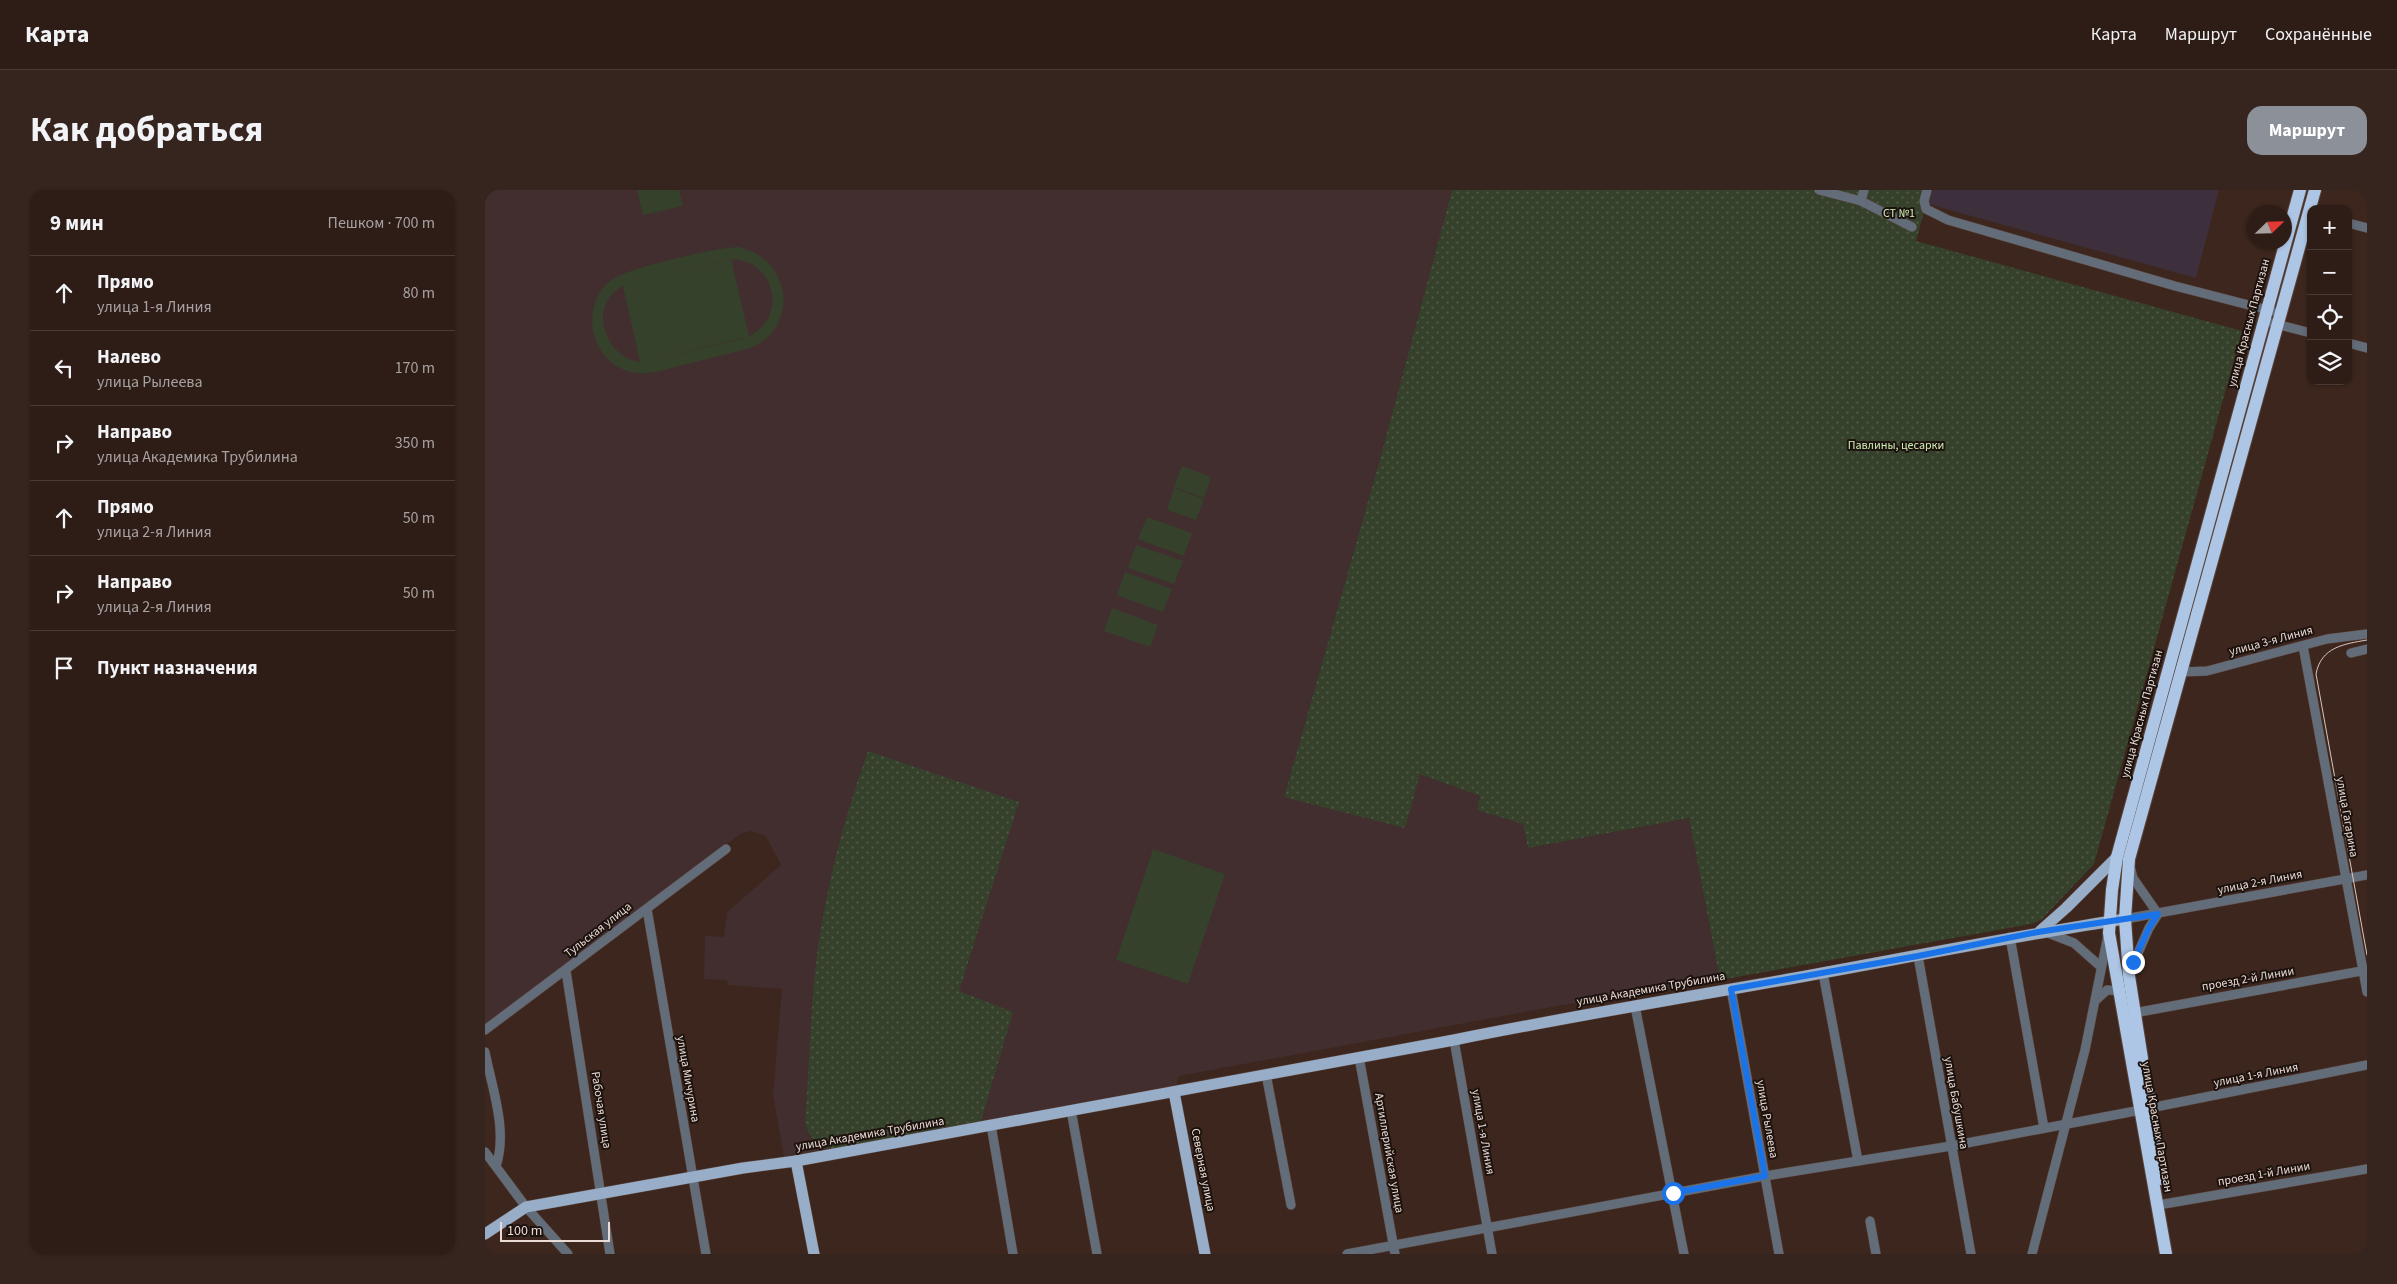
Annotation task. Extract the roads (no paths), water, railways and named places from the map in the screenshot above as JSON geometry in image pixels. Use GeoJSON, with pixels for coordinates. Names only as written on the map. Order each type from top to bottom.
{"type":"FeatureCollection","features":[{"type":"Feature","properties":{"kind":"highway","name":"улица Красных Партизан"},"geometry":{"type":"LineString","coordinates":[[2174,1254],[2146,1109],[2120,992],[2109,927],[2123,858],[2169,664],[2219,490],[2300,190]]}},
{"type":"Feature","properties":{"kind":"highway","name":"улица Красных Партизан"},"geometry":{"type":"LineString","coordinates":[[2312,205],[2315,190]]}},
{"type":"Feature","properties":{"kind":"highway","name":"улица Красных Партизан"},"geometry":{"type":"LineString","coordinates":[[2165,1254],[2129,976],[2123,858],[2181,672],[2307,224]]}},
{"type":"Feature","properties":{"kind":"main road"},"geometry":{"type":"LineString","coordinates":[[2040,931],[2123,858]]}},
{"type":"Feature","properties":{"kind":"main road","name":"улица 2-я Линия"},"geometry":{"type":"LineString","coordinates":[[2109,927],[2125,919]]}},
{"type":"Feature","properties":{"kind":"main road","name":"улица Академика Трубилина"},"geometry":{"type":"LineString","coordinates":[[485,1234],[526,1207],[602,1192],[797,1161],[1543,1022],[1918,956],[2040,931],[2109,927]]}},
{"type":"Feature","properties":{"kind":"main road","name":"Северная улица"},"geometry":{"type":"LineString","coordinates":[[1174,1092],[1205,1254]]}},
{"type":"Feature","properties":{"kind":"main road"},"geometry":{"type":"LineString","coordinates":[[797,1161],[814,1254]]}},
{"type":"Feature","properties":{"kind":"street"},"geometry":{"type":"LineString","coordinates":[[1819,190],[1861,202],[1912,227]]}},
{"type":"Feature","properties":{"kind":"street"},"geometry":{"type":"LineString","coordinates":[[1861,202],[1864,190]]}},
{"type":"Feature","properties":{"kind":"street"},"geometry":{"type":"LineString","coordinates":[[1927,190],[1924,201],[1926,208],[1931,213],[1949,220],[2175,286],[2279,319],[2307,331]]}},
{"type":"Feature","properties":{"kind":"street"},"geometry":{"type":"LineString","coordinates":[[2352,225],[2367,228]]}},
{"type":"Feature","properties":{"kind":"street"},"geometry":{"type":"LineString","coordinates":[[2352,344],[2367,348]]}},
{"type":"Feature","properties":{"kind":"street","name":"улица 3-я Линия"},"geometry":{"type":"LineString","coordinates":[[2181,672],[2197,673],[2207,671],[2327,639],[2367,634]]}},
{"type":"Feature","properties":{"kind":"street","name":"улица Гагарина"},"geometry":{"type":"LineString","coordinates":[[2303,646],[2346,879],[2365,970],[2367,992]]}},
{"type":"Feature","properties":{"kind":"street"},"geometry":{"type":"LineString","coordinates":[[2351,653],[2367,649]]}},
{"type":"Feature","properties":{"kind":"street","name":"Тульская улица"},"geometry":{"type":"LineString","coordinates":[[485,1030],[726,849]]}},
{"type":"Feature","properties":{"kind":"street"},"geometry":{"type":"LineString","coordinates":[[2123,858],[2133,878],[2158,914],[2149,928],[2133,962],[2129,976]]}},
{"type":"Feature","properties":{"kind":"street","name":"улица 2-я Линия"},"geometry":{"type":"LineString","coordinates":[[2125,919],[2367,875]]}},
{"type":"Feature","properties":{"kind":"street","name":"улица Мичурина"},"geometry":{"type":"LineString","coordinates":[[647,909],[705,1254]]}},
{"type":"Feature","properties":{"kind":"street"},"geometry":{"type":"LineString","coordinates":[[2032,1254],[2096,1000],[2109,927]]}},
{"type":"Feature","properties":{"kind":"street","name":"улица Академика Трубилина"},"geometry":{"type":"LineString","coordinates":[[2040,931],[2062,937],[2074,943],[2101,967]]}},
{"type":"Feature","properties":{"kind":"street"},"geometry":{"type":"LineString","coordinates":[[2010,937],[2044,1128]]}},
{"type":"Feature","properties":{"kind":"street","name":"улица Бабушкина"},"geometry":{"type":"LineString","coordinates":[[1918,956],[1971,1254]]}},
{"type":"Feature","properties":{"kind":"street","name":"проезд 2-й Линии"},"geometry":{"type":"LineString","coordinates":[[2134,1012],[2365,970]]}},
{"type":"Feature","properties":{"kind":"street","name":"Рабочая улица"},"geometry":{"type":"LineString","coordinates":[[566,971],[602,1192],[610,1254]]}},
{"type":"Feature","properties":{"kind":"street"},"geometry":{"type":"LineString","coordinates":[[1823,973],[1858,1161]]}},
{"type":"Feature","properties":{"kind":"street","name":"улица Рылеева"},"geometry":{"type":"LineString","coordinates":[[1731,989],[1779,1254]]}},
{"type":"Feature","properties":{"kind":"street"},"geometry":{"type":"LineString","coordinates":[[2096,1000],[2107,990],[2120,992]]}},
{"type":"Feature","properties":{"kind":"street"},"geometry":{"type":"LineString","coordinates":[[1635,1006],[1684,1254]]}},
{"type":"Feature","properties":{"kind":"street","name":"улица 1-я Линия"},"geometry":{"type":"LineString","coordinates":[[1454,1040],[1487,1229]]}},
{"type":"Feature","properties":{"kind":"street"},"geometry":{"type":"LineString","coordinates":[[485,1052],[501,1134],[501,1152],[496,1166]]}},
{"type":"Feature","properties":{"kind":"street","name":"Артиллерийская улица"},"geometry":{"type":"LineString","coordinates":[[1359,1056],[1395,1254]]}},
{"type":"Feature","properties":{"kind":"street","name":"улица 1-я Линия"},"geometry":{"type":"LineString","coordinates":[[1347,1254],[1765,1176],[1951,1146],[2367,1065]]}},
{"type":"Feature","properties":{"kind":"street"},"geometry":{"type":"LineString","coordinates":[[1266,1074],[1291,1205]]}},
{"type":"Feature","properties":{"kind":"street"},"geometry":{"type":"LineString","coordinates":[[1071,1110],[1097,1254]]}},
{"type":"Feature","properties":{"kind":"street"},"geometry":{"type":"LineString","coordinates":[[991,1125],[1013,1254]]}},
{"type":"Feature","properties":{"kind":"street"},"geometry":{"type":"LineString","coordinates":[[485,1152],[526,1207],[568,1254]]}},
{"type":"Feature","properties":{"kind":"street","name":"проезд 1-й Линии"},"geometry":{"type":"LineString","coordinates":[[2164,1204],[2367,1169]]}},
{"type":"Feature","properties":{"kind":"street"},"geometry":{"type":"LineString","coordinates":[[1870,1221],[1876,1254]]}},
{"type":"Feature","properties":{"kind":"street"},"geometry":{"type":"LineString","coordinates":[[1487,1229],[1492,1254]]}},
{"type":"Feature","properties":{"kind":"tram line"},"geometry":{"type":"LineString","coordinates":[[2367,640],[2342,645],[2328,652],[2319,665],[2316,674],[2367,955]]}},
{"type":"Feature","properties":{"kind":"park label","name":"СТ №1"},"geometry":{"type":"Point","coordinates":[1899,213]}},
{"type":"Feature","properties":{"kind":"park label","name":"Павлины, цесарки"},"geometry":{"type":"Point","coordinates":[1896,445]}}]}
